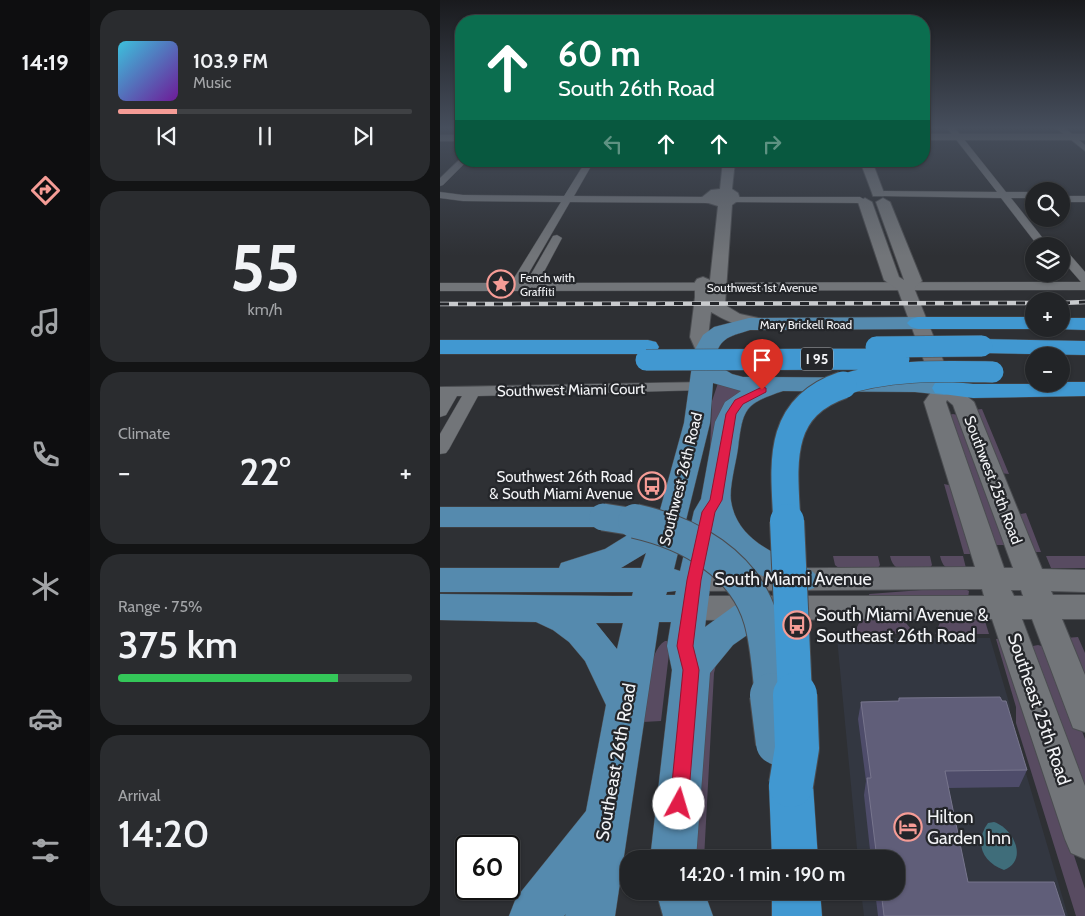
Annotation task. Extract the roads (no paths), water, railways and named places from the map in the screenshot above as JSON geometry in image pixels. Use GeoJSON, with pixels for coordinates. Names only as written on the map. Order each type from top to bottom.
{"type":"FeatureCollection","features":[{"type":"Feature","properties":{"kind":"highway"},"geometry":{"type":"LineString","coordinates":[[918,324],[1025,323]]}},
{"type":"Feature","properties":{"kind":"highway"},"geometry":{"type":"LineString","coordinates":[[1070,324],[1085,324]]}},
{"type":"Feature","properties":{"kind":"highway","name":"I 95"},"geometry":{"type":"LineString","coordinates":[[440,347],[647,353],[1025,358]]}},
{"type":"Feature","properties":{"kind":"highway","name":"I 95"},"geometry":{"type":"LineString","coordinates":[[988,359],[1085,348]]}},
{"type":"Feature","properties":{"kind":"highway","name":"I 95"},"geometry":{"type":"LineString","coordinates":[[440,360],[647,353]]}},
{"type":"Feature","properties":{"kind":"highway"},"geometry":{"type":"LineString","coordinates":[[1070,358],[1085,358]]}},
{"type":"Feature","properties":{"kind":"highway"},"geometry":{"type":"LineString","coordinates":[[795,850],[791,785],[797,748],[784,465],[784,444],[788,430],[796,417],[814,400],[829,390],[854,381],[988,359],[1025,369]]}},
{"type":"Feature","properties":{"kind":"highway"},"geometry":{"type":"LineString","coordinates":[[1070,372],[1085,372]]}},
{"type":"Feature","properties":{"kind":"highway"},"geometry":{"type":"LineString","coordinates":[[944,388],[973,392],[1085,389]]}},
{"type":"Feature","properties":{"kind":"highway"},"geometry":{"type":"LineString","coordinates":[[796,900],[797,916]]}},
{"type":"Feature","properties":{"kind":"main road","name":"Southwest 26th Road"},"geometry":{"type":"LineString","coordinates":[[718,171],[716,190],[711,197],[714,205],[703,276],[710,287],[717,308],[734,318],[757,324]]}},
{"type":"Feature","properties":{"kind":"main road","name":"Southwest 26th Road"},"geometry":{"type":"LineString","coordinates":[[650,594],[674,514],[697,422],[703,368],[699,336],[704,297],[710,287],[725,205],[730,197],[726,190],[728,171]]}},
{"type":"Feature","properties":{"kind":"main road"},"geometry":{"type":"LineString","coordinates":[[871,171],[883,197],[914,281],[905,287]]}},
{"type":"Feature","properties":{"kind":"main road"},"geometry":{"type":"LineString","coordinates":[[861,195],[883,197]]}},
{"type":"Feature","properties":{"kind":"main road","name":"Southwest 25th Road"},"geometry":{"type":"LineString","coordinates":[[861,195],[892,280],[905,287],[944,388],[963,402],[1037,594]]}},
{"type":"Feature","properties":{"kind":"main road"},"geometry":{"type":"LineString","coordinates":[[711,197],[730,197]]}},
{"type":"Feature","properties":{"kind":"main road","name":"Mary Brickell Road"},"geometry":{"type":"LineString","coordinates":[[703,368],[711,340],[722,332],[740,326],[757,324],[918,324]]}},
{"type":"Feature","properties":{"kind":"main road"},"geometry":{"type":"LineString","coordinates":[[703,368],[730,381],[775,386],[915,385],[944,388]]}},
{"type":"Feature","properties":{"kind":"main road"},"geometry":{"type":"LineString","coordinates":[[675,850],[691,670],[685,646],[692,594],[709,512],[716,500],[728,422],[734,407],[751,395],[775,386]]}},
{"type":"Feature","properties":{"kind":"main road","name":"Southwest 25th Road"},"geometry":{"type":"LineString","coordinates":[[944,388],[935,402],[998,594]]}},
{"type":"Feature","properties":{"kind":"main road"},"geometry":{"type":"LineString","coordinates":[[716,500],[722,522],[730,536],[768,564],[802,579]]}},
{"type":"Feature","properties":{"kind":"main road"},"geometry":{"type":"LineString","coordinates":[[626,706],[605,661],[590,639],[571,624],[543,594],[616,557],[637,544],[674,514]]}},
{"type":"Feature","properties":{"kind":"main road"},"geometry":{"type":"LineString","coordinates":[[440,517],[603,517],[632,520],[658,526],[682,536],[720,559],[743,583],[757,609],[763,627],[779,746],[791,785]]}},
{"type":"Feature","properties":{"kind":"main road","name":"South Miami Avenue"},"geometry":{"type":"LineString","coordinates":[[440,580],[543,594],[608,610],[650,594],[692,594],[802,579],[998,594]]}},
{"type":"Feature","properties":{"kind":"main road","name":"South Miami Avenue"},"geometry":{"type":"LineString","coordinates":[[692,594],[758,609],[998,594],[1037,594],[1085,581]]}},
{"type":"Feature","properties":{"kind":"main road","name":"South Miami Avenue"},"geometry":{"type":"LineString","coordinates":[[440,607],[543,594]]}},
{"type":"Feature","properties":{"kind":"main road","name":"Southeast 26th Road"},"geometry":{"type":"LineString","coordinates":[[590,916],[638,633],[650,594]]}},
{"type":"Feature","properties":{"kind":"main road","name":"Southeast 25th Road"},"geometry":{"type":"LineString","coordinates":[[998,594],[1079,803],[1085,839]]}},
{"type":"Feature","properties":{"kind":"main road"},"geometry":{"type":"LineString","coordinates":[[1037,594],[1085,717]]}},
{"type":"Feature","properties":{"kind":"main road","name":"South Miami Avenue"},"geometry":{"type":"LineString","coordinates":[[1037,594],[1085,607]]}},
{"type":"Feature","properties":{"kind":"main road"},"geometry":{"type":"LineString","coordinates":[[691,670],[705,649],[718,635],[758,609]]}},
{"type":"Feature","properties":{"kind":"main road"},"geometry":{"type":"LineString","coordinates":[[534,916],[606,820]]}},
{"type":"Feature","properties":{"kind":"main road"},"geometry":{"type":"LineString","coordinates":[[668,916],[669,900]]}},
{"type":"Feature","properties":{"kind":"main road"},"geometry":{"type":"LineString","coordinates":[[683,900],[688,916]]}},
{"type":"Feature","properties":{"kind":"street"},"geometry":{"type":"LineString","coordinates":[[440,183],[453,171]]}},
{"type":"Feature","properties":{"kind":"street"},"geometry":{"type":"LineString","coordinates":[[514,288],[584,171]]}},
{"type":"Feature","properties":{"kind":"street"},"geometry":{"type":"LineString","coordinates":[[529,288],[596,171]]}},
{"type":"Feature","properties":{"kind":"street"},"geometry":{"type":"LineString","coordinates":[[990,171],[1011,197],[1038,237]]}},
{"type":"Feature","properties":{"kind":"street"},"geometry":{"type":"LineString","coordinates":[[440,195],[463,198]]}},
{"type":"Feature","properties":{"kind":"street"},"geometry":{"type":"LineString","coordinates":[[730,197],[861,195]]}},
{"type":"Feature","properties":{"kind":"street"},"geometry":{"type":"LineString","coordinates":[[440,200],[463,198],[592,199],[711,197]]}},
{"type":"Feature","properties":{"kind":"street"},"geometry":{"type":"LineString","coordinates":[[883,197],[1025,197]]}},
{"type":"Feature","properties":{"kind":"street"},"geometry":{"type":"LineString","coordinates":[[1011,197],[1025,210]]}},
{"type":"Feature","properties":{"kind":"street"},"geometry":{"type":"LineString","coordinates":[[1070,197],[1085,197]]}},
{"type":"Feature","properties":{"kind":"street"},"geometry":{"type":"LineString","coordinates":[[1041,227],[1050,237]]}},
{"type":"Feature","properties":{"kind":"street"},"geometry":{"type":"LineString","coordinates":[[1070,265],[1082,284]]}},
{"type":"Feature","properties":{"kind":"street"},"geometry":{"type":"LineString","coordinates":[[1070,275],[1082,284]]}},
{"type":"Feature","properties":{"kind":"street","name":"Southwest 1st Avenue"},"geometry":{"type":"LineString","coordinates":[[440,287],[905,287],[1082,284]]}},
{"type":"Feature","properties":{"kind":"street","name":"Southwest Miami Court"},"geometry":{"type":"LineString","coordinates":[[446,392],[472,392],[703,368]]}},
{"type":"Feature","properties":{"kind":"street"},"geometry":{"type":"LineString","coordinates":[[440,412],[446,392]]}},
{"type":"Feature","properties":{"kind":"street"},"geometry":{"type":"LineString","coordinates":[[440,449],[472,392]]}},
{"type":"Feature","properties":{"kind":"water"},"geometry":{"type":"Polygon","coordinates":[[[994,822],[1001,825],[1007,831],[1016,844],[1016,859],[1012,865],[1004,870],[990,862],[981,844],[984,830],[988,823],[994,822]]]}},
{"type":"Feature","properties":{"kind":"railway"},"geometry":{"type":"LineString","coordinates":[[1070,303],[1085,302]]}},
{"type":"Feature","properties":{"kind":"railway"},"geometry":{"type":"LineString","coordinates":[[440,304],[1025,303]]}},
{"type":"Feature","properties":{"kind":"place","name":"Fench with Graffiti"},"geometry":{"type":"Point","coordinates":[501,284]}},
{"type":"Feature","properties":{"kind":"place","name":"Southwest 26th Road & South Miami Avenue"},"geometry":{"type":"Point","coordinates":[652,486]}},
{"type":"Feature","properties":{"kind":"place","name":"South Miami Avenue & Southeast 26th Road"},"geometry":{"type":"Point","coordinates":[797,625]}},
{"type":"Feature","properties":{"kind":"place","name":"Hilton Garden Inn"},"geometry":{"type":"Point","coordinates":[908,827]}}]}
